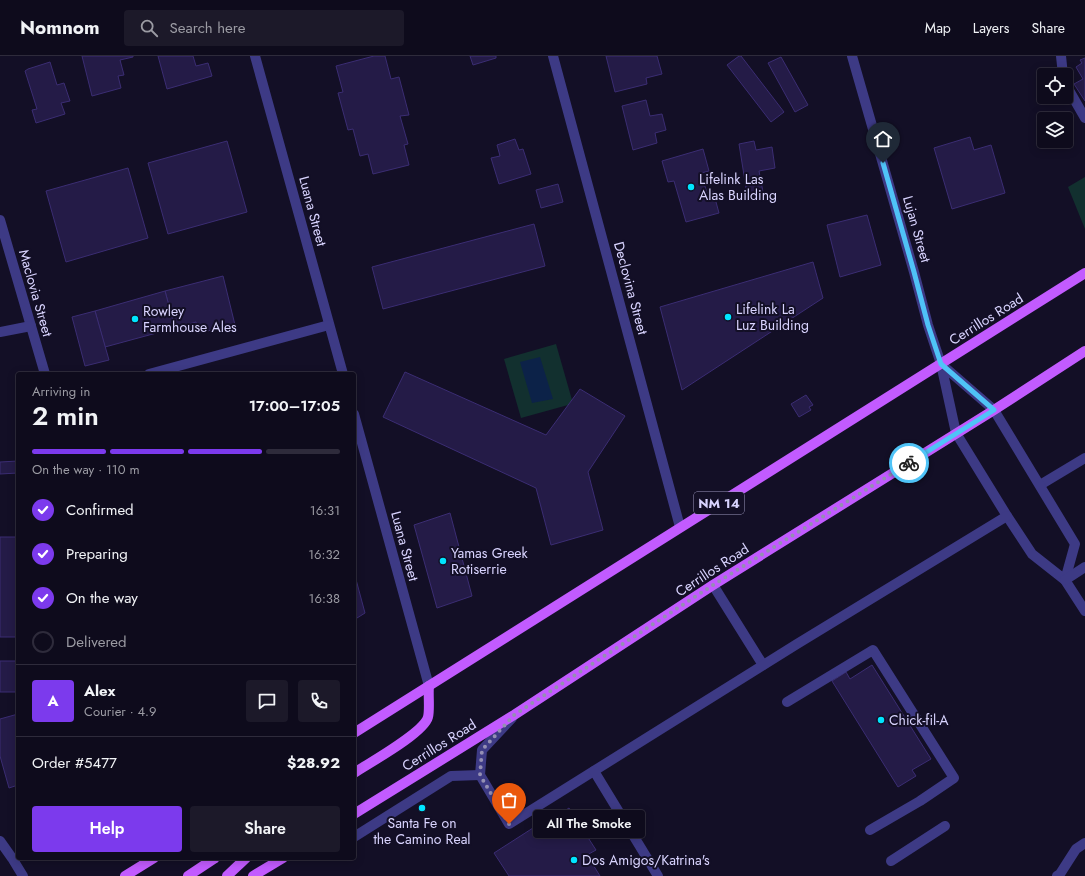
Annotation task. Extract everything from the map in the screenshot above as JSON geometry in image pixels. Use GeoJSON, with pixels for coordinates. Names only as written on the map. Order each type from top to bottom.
{"type":"FeatureCollection","features":[{"type":"Feature","properties":{"kind":"main road","name":"Cerrillos Road"},"geometry":{"type":"LineString","coordinates":[[356,731],[1085,273]]}},
{"type":"Feature","properties":{"kind":"main road","name":"Cerrillos Road"},"geometry":{"type":"LineString","coordinates":[[356,813],[514,715],[713,585],[994,410],[1085,351]]}},
{"type":"Feature","properties":{"kind":"main road"},"geometry":{"type":"LineString","coordinates":[[356,772],[404,741],[421,728],[428,718],[429,686]]}},
{"type":"Feature","properties":{"kind":"main road"},"geometry":{"type":"LineString","coordinates":[[125,876],[151,860]]}},
{"type":"Feature","properties":{"kind":"main road"},"geometry":{"type":"LineString","coordinates":[[188,876],[212,860]]}},
{"type":"Feature","properties":{"kind":"main road"},"geometry":{"type":"LineString","coordinates":[[227,876],[244,860]]}},
{"type":"Feature","properties":{"kind":"main road"},"geometry":{"type":"LineString","coordinates":[[253,876],[280,860]]}},
{"type":"Feature","properties":{"kind":"street","name":"Luana Street"},"geometry":{"type":"LineString","coordinates":[[256,56],[342,372]]}},
{"type":"Feature","properties":{"kind":"street","name":"Declovina Street"},"geometry":{"type":"LineString","coordinates":[[553,56],[680,527]]}},
{"type":"Feature","properties":{"kind":"street","name":"Lujan Street"},"geometry":{"type":"LineString","coordinates":[[852,56],[928,325],[941,364],[956,433],[1032,554],[1065,580],[1085,611]]}},
{"type":"Feature","properties":{"kind":"street"},"geometry":{"type":"LineString","coordinates":[[1061,56],[1062,68]]}},
{"type":"Feature","properties":{"kind":"street"},"geometry":{"type":"LineString","coordinates":[[1073,97],[1085,118]]}},
{"type":"Feature","properties":{"kind":"street","name":"Maclovia Street"},"geometry":{"type":"LineString","coordinates":[[0,220],[44,372]]}},
{"type":"Feature","properties":{"kind":"street"},"geometry":{"type":"LineString","coordinates":[[156,372],[330,325]]}},
{"type":"Feature","properties":{"kind":"street"},"geometry":{"type":"LineString","coordinates":[[0,332],[30,326]]}},
{"type":"Feature","properties":{"kind":"street"},"geometry":{"type":"LineString","coordinates":[[941,364],[994,410],[1075,544],[1065,580]]}},
{"type":"Feature","properties":{"kind":"street","name":"Luana Street"},"geometry":{"type":"LineString","coordinates":[[356,421],[429,686]]}},
{"type":"Feature","properties":{"kind":"street"},"geometry":{"type":"LineString","coordinates":[[1040,486],[1085,458]]}},
{"type":"Feature","properties":{"kind":"street"},"geometry":{"type":"LineString","coordinates":[[514,715],[482,750],[480,775],[509,824],[763,665],[1007,516]]}},
{"type":"Feature","properties":{"kind":"street"},"geometry":{"type":"LineString","coordinates":[[1065,580],[1085,567]]}},
{"type":"Feature","properties":{"kind":"street"},"geometry":{"type":"LineString","coordinates":[[713,585],[763,665]]}},
{"type":"Feature","properties":{"kind":"street"},"geometry":{"type":"LineString","coordinates":[[787,702],[873,650],[954,778],[920,801],[870,830]]}},
{"type":"Feature","properties":{"kind":"street"},"geometry":{"type":"LineString","coordinates":[[594,771],[658,876]]}},
{"type":"Feature","properties":{"kind":"street"},"geometry":{"type":"LineString","coordinates":[[356,835],[451,776],[480,775]]}},
{"type":"Feature","properties":{"kind":"street"},"geometry":{"type":"LineString","coordinates":[[891,861],[945,826]]}},
{"type":"Feature","properties":{"kind":"street"},"geometry":{"type":"LineString","coordinates":[[0,841],[23,876]]}},
{"type":"Feature","properties":{"kind":"street"},"geometry":{"type":"LineString","coordinates":[[1057,876],[1060,874],[1076,849],[1085,843]]}},
{"type":"Feature","properties":{"kind":"green space"},"geometry":{"type":"Polygon","coordinates":[[[1085,177],[1085,229],[1068,187],[1085,177]]]}},
{"type":"Feature","properties":{"kind":"green space"},"geometry":{"type":"Polygon","coordinates":[[[556,344],[572,400],[568,405],[521,418],[504,359],[556,344]]]}},
{"type":"Feature","properties":{"kind":"water"},"geometry":{"type":"Polygon","coordinates":[[[540,357],[553,399],[532,403],[520,362],[540,357]]]}},
{"type":"Feature","properties":{"kind":"building"},"geometry":{"type":"Polygon","coordinates":[[[82,56],[133,57],[120,60],[124,75],[118,76],[121,88],[92,96],[82,56]]]}},
{"type":"Feature","properties":{"kind":"building"},"geometry":{"type":"Polygon","coordinates":[[[158,56],[193,56],[196,66],[208,63],[212,76],[167,89],[158,56]]]}},
{"type":"Feature","properties":{"kind":"building"},"geometry":{"type":"Polygon","coordinates":[[[374,56],[385,56],[391,79],[399,77],[409,115],[400,116],[408,144],[404,145],[409,165],[373,174],[368,154],[360,156],[353,129],[348,130],[338,93],[343,92],[336,66],[374,56]]]}},
{"type":"Feature","properties":{"kind":"building"},"geometry":{"type":"Polygon","coordinates":[[[470,56],[496,56],[496,58],[473,65],[470,56]]]}},
{"type":"Feature","properties":{"kind":"building"},"geometry":{"type":"Polygon","coordinates":[[[606,56],[657,56],[662,74],[646,78],[647,84],[615,92],[606,56]]]}},
{"type":"Feature","properties":{"kind":"building"},"geometry":{"type":"Polygon","coordinates":[[[741,56],[784,112],[771,122],[727,65],[741,56]]]}},
{"type":"Feature","properties":{"kind":"building"},"geometry":{"type":"Polygon","coordinates":[[[781,57],[808,105],[795,112],[768,63],[781,57]]]}},
{"type":"Feature","properties":{"kind":"building"},"geometry":{"type":"Polygon","coordinates":[[[1085,58],[1085,101],[1074,84],[1083,79],[1076,67],[1082,63],[1080,60],[1085,58]]]}},
{"type":"Feature","properties":{"kind":"building"},"geometry":{"type":"Polygon","coordinates":[[[50,62],[57,85],[64,83],[70,101],[61,103],[65,114],[36,123],[32,110],[37,109],[25,71],[50,62]]]}},
{"type":"Feature","properties":{"kind":"building"},"geometry":{"type":"Polygon","coordinates":[[[646,100],[650,116],[662,114],[666,130],[655,133],[657,143],[633,150],[622,106],[646,100]]]}},
{"type":"Feature","properties":{"kind":"building"},"geometry":{"type":"Polygon","coordinates":[[[970,137],[974,150],[991,145],[1005,193],[952,209],[934,148],[970,137]]]}},
{"type":"Feature","properties":{"kind":"building"},"geometry":{"type":"Polygon","coordinates":[[[515,139],[519,150],[523,149],[531,174],[499,184],[491,158],[500,156],[497,145],[515,139]]]}},
{"type":"Feature","properties":{"kind":"building"},"geometry":{"type":"Polygon","coordinates":[[[227,141],[247,212],[168,234],[148,163],[227,141]]]}},
{"type":"Feature","properties":{"kind":"building"},"geometry":{"type":"Polygon","coordinates":[[[754,141],[756,150],[772,147],[775,168],[759,171],[763,192],[747,194],[739,144],[754,141]]]}},
{"type":"Feature","properties":{"kind":"building","name":"Lifelink Las Alas Building"},"geometry":{"type":"Polygon","coordinates":[[[703,149],[709,171],[701,173],[707,193],[713,191],[719,213],[686,222],[674,181],[668,182],[662,161],[703,149]]]}},
{"type":"Feature","properties":{"kind":"building"},"geometry":{"type":"Polygon","coordinates":[[[128,168],[148,238],[66,262],[46,191],[128,168]]]}},
{"type":"Feature","properties":{"kind":"building"},"geometry":{"type":"Polygon","coordinates":[[[558,184],[563,202],[541,208],[536,190],[558,184]]]}},
{"type":"Feature","properties":{"kind":"building"},"geometry":{"type":"Polygon","coordinates":[[[867,215],[881,265],[840,277],[827,225],[867,215]]]}},
{"type":"Feature","properties":{"kind":"building"},"geometry":{"type":"Polygon","coordinates":[[[534,224],[545,266],[383,309],[372,267],[534,224]]]}},
{"type":"Feature","properties":{"kind":"building","name":"Lifelink La Luz Building"},"geometry":{"type":"Polygon","coordinates":[[[813,262],[823,298],[682,390],[660,307],[813,262]]]}},
{"type":"Feature","properties":{"kind":"building"},"geometry":{"type":"Polygon","coordinates":[[[223,276],[235,325],[198,333],[196,322],[175,328],[165,291],[223,276]]]}},
{"type":"Feature","properties":{"kind":"building","name":"Rowley Farmhouse Ales"},"geometry":{"type":"Polygon","coordinates":[[[165,291],[175,328],[105,347],[95,311],[165,291]]]}},
{"type":"Feature","properties":{"kind":"building"},"geometry":{"type":"Polygon","coordinates":[[[95,311],[109,360],[85,366],[72,317],[95,311]]]}},
{"type":"Feature","properties":{"kind":"building"},"geometry":{"type":"Polygon","coordinates":[[[405,372],[546,435],[580,389],[625,416],[588,472],[603,530],[551,545],[536,488],[383,417],[405,372]]]}},
{"type":"Feature","properties":{"kind":"building"},"geometry":{"type":"Polygon","coordinates":[[[806,395],[813,405],[809,407],[811,410],[799,417],[791,404],[806,395]]]}},
{"type":"Feature","properties":{"kind":"building"},"geometry":{"type":"Polygon","coordinates":[[[16,461],[16,473],[0,474],[0,462],[16,461]]]}},
{"type":"Feature","properties":{"kind":"building","name":"Yamas Greek Rotiserrie"},"geometry":{"type":"Polygon","coordinates":[[[450,513],[472,596],[437,608],[414,525],[450,513]]]}},
{"type":"Feature","properties":{"kind":"building"},"geometry":{"type":"Polygon","coordinates":[[[0,537],[16,537],[16,637],[0,637],[0,537]]]}},
{"type":"Feature","properties":{"kind":"building"},"geometry":{"type":"Polygon","coordinates":[[[356,579],[365,613],[357,618],[356,615],[356,579]]]}},
{"type":"Feature","properties":{"kind":"building"},"geometry":{"type":"Polygon","coordinates":[[[0,661],[16,661],[16,692],[0,692],[0,661]]]}},
{"type":"Feature","properties":{"kind":"building","name":"Chick-fil-A"},"geometry":{"type":"Polygon","coordinates":[[[872,665],[931,759],[912,770],[916,776],[898,787],[832,681],[846,672],[850,679],[872,665]]]}},
{"type":"Feature","properties":{"kind":"building"},"geometry":{"type":"Polygon","coordinates":[[[16,715],[16,786],[9,788],[0,756],[0,719],[16,715]]]}},
{"type":"Feature","properties":{"kind":"building"},"geometry":{"type":"Polygon","coordinates":[[[569,808],[596,850],[587,855],[600,876],[509,876],[494,853],[561,810],[563,812],[569,808]]]}},
{"type":"Feature","properties":{"kind":"way so far"},"geometry":{"type":"LineString","coordinates":[[509,824],[480,775],[482,750],[514,715],[713,585],[909,463]]}},
{"type":"Feature","properties":{"kind":"place","name":"Lifelink Las Alas Building"},"geometry":{"type":"Point","coordinates":[691,187]}},
{"type":"Feature","properties":{"kind":"place","name":"Lifelink La Luz Building"},"geometry":{"type":"Point","coordinates":[728,317]}},
{"type":"Feature","properties":{"kind":"place","name":"Rowley Farmhouse Ales"},"geometry":{"type":"Point","coordinates":[135,319]}},
{"type":"Feature","properties":{"kind":"place","name":"Yamas Greek Rotiserrie"},"geometry":{"type":"Point","coordinates":[443,561]}},
{"type":"Feature","properties":{"kind":"place","name":"Chick-fil-A"},"geometry":{"type":"Point","coordinates":[881,720]}},
{"type":"Feature","properties":{"kind":"place","name":"Santa Fe on the Camino Real"},"geometry":{"type":"Point","coordinates":[422,808]}},
{"type":"Feature","properties":{"kind":"place","name":"All The Smoke"},"geometry":{"type":"Point","coordinates":[509,824]}},
{"type":"Feature","properties":{"kind":"place","name":"Dos Amigos/Katrina's"},"geometry":{"type":"Point","coordinates":[574,860]}},
{"type":"Feature","properties":{"kind":"route"},"geometry":{"type":"LineString","coordinates":[[883,163],[928,325],[941,364],[994,410],[909,463]]}}]}
